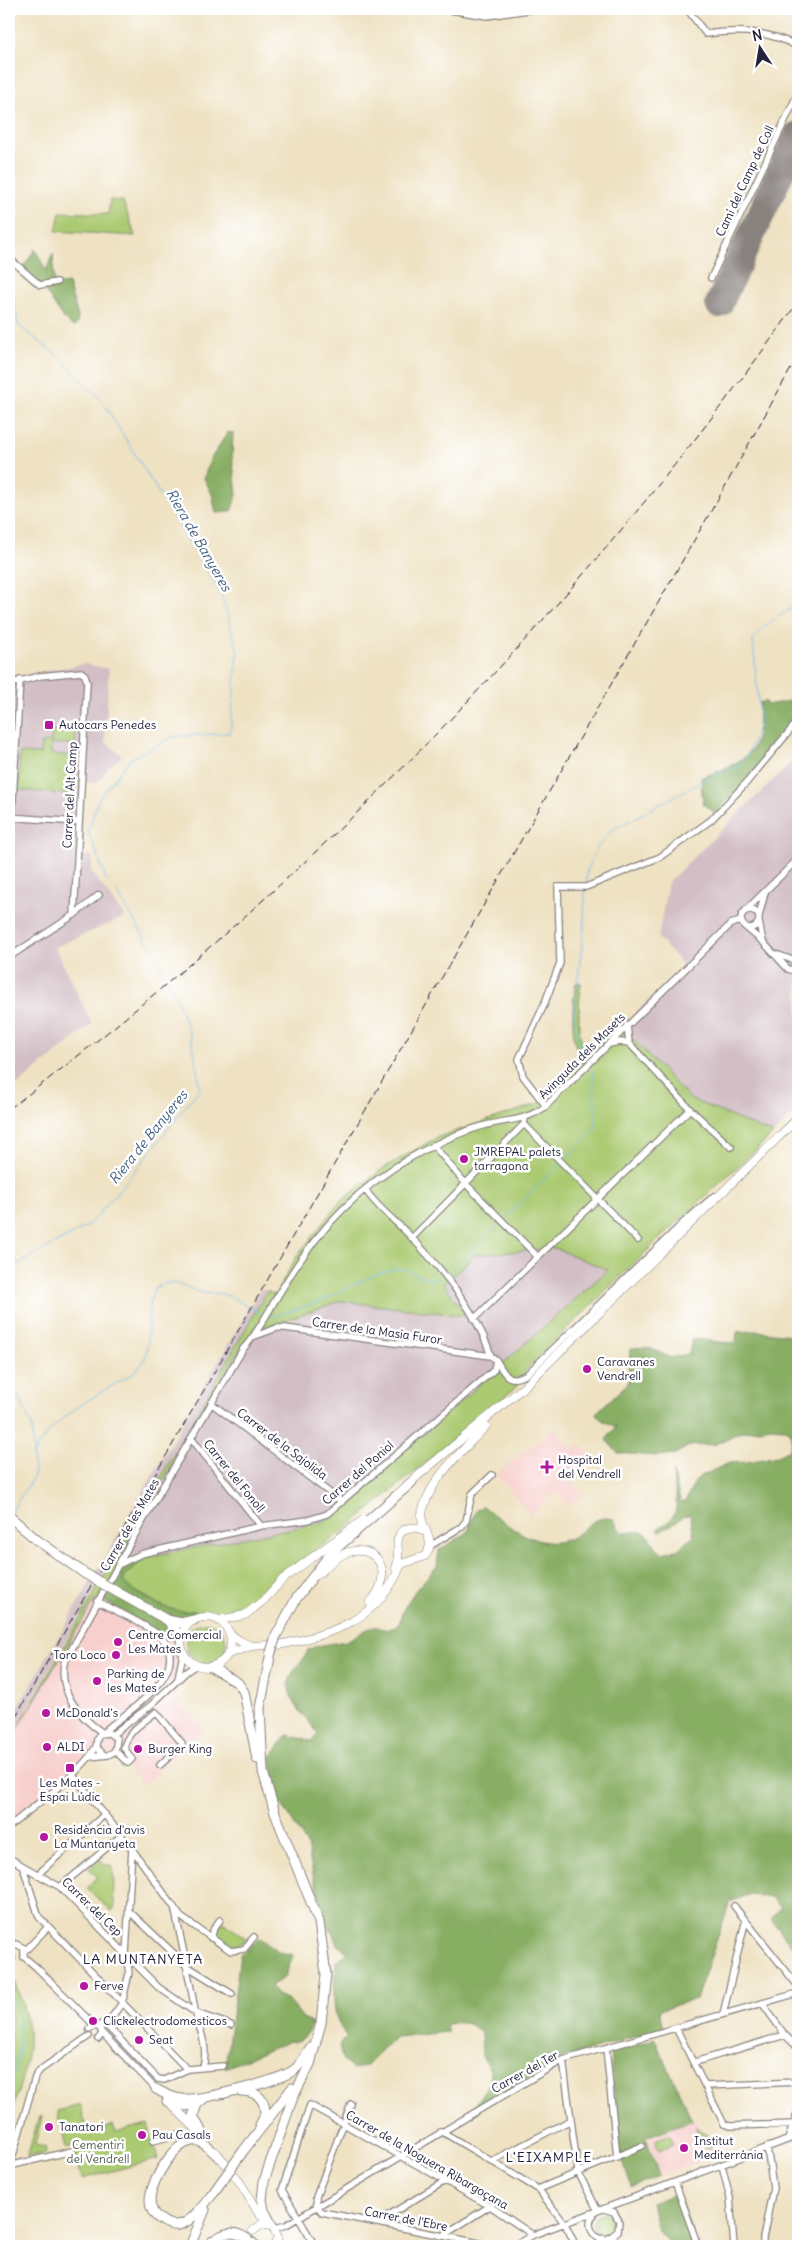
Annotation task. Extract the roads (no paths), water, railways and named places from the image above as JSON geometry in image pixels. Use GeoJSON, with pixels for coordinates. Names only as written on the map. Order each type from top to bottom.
{"type":"FeatureCollection","features":[{"type":"Feature","properties":{"kind":"highway"},"geometry":{"type":"LineString","coordinates":[[273,2226],[264,2210],[262,2200],[264,2181],[293,2097],[306,2072],[317,2037],[326,1986],[326,1958],[321,1929],[309,1892],[275,1813],[264,1772],[260,1732],[262,1698],[269,1649],[277,1641],[303,1588],[330,1554],[412,1482]]}},
{"type":"Feature","properties":{"kind":"highway"},"geometry":{"type":"LineString","coordinates":[[9,1516],[84,1573],[117,1592],[167,1620],[181,1623],[194,1620]]}},
{"type":"Feature","properties":{"kind":"highway"},"geometry":{"type":"LineString","coordinates":[[167,1620],[181,1637]]}},
{"type":"Feature","properties":{"kind":"highway"},"geometry":{"type":"LineString","coordinates":[[211,1667],[238,1683],[244,1692],[261,1776],[268,1802],[275,1813]]}},
{"type":"Feature","properties":{"kind":"highway"},"geometry":{"type":"LineString","coordinates":[[156,2090],[171,2097],[182,2099],[233,2091],[281,2077],[295,2070],[317,2037]]}},
{"type":"Feature","properties":{"kind":"highway"},"geometry":{"type":"LineString","coordinates":[[219,2157],[198,2141],[188,2142],[180,2146],[158,2177],[150,2201],[152,2210],[161,2220],[179,2225],[191,2220],[253,2138],[283,2102],[313,2048]]}},
{"type":"Feature","properties":{"kind":"highway"},"geometry":{"type":"LineString","coordinates":[[233,2091],[255,2093],[260,2096],[265,2105],[264,2118],[253,2138]]}},
{"type":"Feature","properties":{"kind":"highway"},"geometry":{"type":"LineString","coordinates":[[168,2101],[185,2106],[197,2104],[207,2096]]}},
{"type":"Feature","properties":{"kind":"highway"},"geometry":{"type":"LineString","coordinates":[[197,2104],[193,2116],[205,2138]]}},
{"type":"Feature","properties":{"kind":"highway"},"geometry":{"type":"LineString","coordinates":[[190,2246],[211,2196]]}},
{"type":"Feature","properties":{"kind":"highway"},"geometry":{"type":"LineString","coordinates":[[207,2246],[223,2234],[230,2233],[242,2235],[255,2245]]}},
{"type":"Feature","properties":{"kind":"main road"},"geometry":{"type":"LineString","coordinates":[[230,1634],[231,1644],[228,1654],[221,1662],[211,1667],[196,1665],[183,1654],[180,1646],[185,1627],[194,1620],[204,1617],[219,1620],[245,1615],[289,1574],[412,1482],[525,1386],[798,1118]]}},
{"type":"Feature","properties":{"kind":"main road"},"geometry":{"type":"LineString","coordinates":[[400,1551],[410,1559],[416,1560],[425,1556],[430,1546],[427,1533],[422,1524],[423,1509],[443,1472],[492,1419],[499,1408]]}},
{"type":"Feature","properties":{"kind":"main road"},"geometry":{"type":"LineString","coordinates":[[329,1633],[360,1614],[384,1588],[398,1562],[400,1551],[398,1540],[404,1530],[414,1527],[427,1533]]}},
{"type":"Feature","properties":{"kind":"main road"},"geometry":{"type":"LineString","coordinates":[[303,1588],[333,1561],[347,1552],[363,1551],[376,1558],[383,1568],[384,1580],[373,1599],[338,1627]]}},
{"type":"Feature","properties":{"kind":"main road"},"geometry":{"type":"LineString","coordinates":[[277,1641],[315,1638],[344,1627],[372,1606],[387,1590],[401,1564],[410,1559]]}},
{"type":"Feature","properties":{"kind":"main road"},"geometry":{"type":"LineString","coordinates":[[219,1620],[230,1634],[240,1641],[251,1646],[269,1649]]}},
{"type":"Feature","properties":{"kind":"main road"},"geometry":{"type":"LineString","coordinates":[[228,1654],[251,1646]]}},
{"type":"Feature","properties":{"kind":"main road"},"geometry":{"type":"LineString","coordinates":[[156,2090],[205,2138],[239,2181],[251,2203],[254,2214],[252,2238],[255,2245]]}},
{"type":"Feature","properties":{"kind":"main road"},"geometry":{"type":"LineString","coordinates":[[251,2203],[273,2226],[279,2243]]}},
{"type":"Feature","properties":{"kind":"main road"},"geometry":{"type":"LineString","coordinates":[[253,2231],[258,2226],[273,2226]]}},
{"type":"Feature","properties":{"kind":"street"},"geometry":{"type":"LineString","coordinates":[[444,9],[487,16],[535,9]]}},
{"type":"Feature","properties":{"kind":"street"},"geometry":{"type":"LineString","coordinates":[[687,9],[706,34],[726,32],[768,34],[798,47]]}},
{"type":"Feature","properties":{"kind":"street","name":"Camí del Camp de Coll"},"geometry":{"type":"LineString","coordinates":[[711,278],[798,93]]}},
{"type":"Feature","properties":{"kind":"street"},"geometry":{"type":"LineString","coordinates":[[9,258],[40,285],[57,282]]}},
{"type":"Feature","properties":{"kind":"street","name":"Carrer del Alt Camp"},"geometry":{"type":"LineString","coordinates":[[20,680],[80,672],[85,675],[87,682],[77,822],[74,916]]}},
{"type":"Feature","properties":{"kind":"street"},"geometry":{"type":"LineString","coordinates":[[9,684],[20,680],[9,866]]}},
{"type":"Feature","properties":{"kind":"street"},"geometry":{"type":"LineString","coordinates":[[546,1106],[523,1076],[519,1059],[547,998],[560,963],[558,887],[586,887],[660,857],[711,820],[747,782],[798,721]]}},
{"type":"Feature","properties":{"kind":"street"},"geometry":{"type":"LineString","coordinates":[[11,817],[77,822]]}},
{"type":"Feature","properties":{"kind":"street"},"geometry":{"type":"LineString","coordinates":[[798,859],[742,915],[743,923],[788,969],[798,972]]}},
{"type":"Feature","properties":{"kind":"street"},"geometry":{"type":"LineString","coordinates":[[743,923],[753,927],[759,918],[765,892]]}},
{"type":"Feature","properties":{"kind":"street"},"geometry":{"type":"LineString","coordinates":[[9,957],[74,916],[99,895]]}},
{"type":"Feature","properties":{"kind":"street"},"geometry":{"type":"LineString","coordinates":[[745,910],[754,910],[759,918],[763,942]]}},
{"type":"Feature","properties":{"kind":"street","name":"Avinguda dels Masets"},"geometry":{"type":"LineString","coordinates":[[255,1336],[282,1288],[327,1223],[366,1189],[408,1159],[444,1139],[483,1126],[524,1121],[534,1115],[546,1106],[731,924],[743,923]]}},
{"type":"Feature","properties":{"kind":"street"},"geometry":{"type":"LineString","coordinates":[[774,953],[798,962],[794,966],[798,972]]}},
{"type":"Feature","properties":{"kind":"street"},"geometry":{"type":"LineString","coordinates":[[627,1026],[629,1043],[690,1109],[731,1147]]}},
{"type":"Feature","properties":{"kind":"street"},"geometry":{"type":"LineString","coordinates":[[620,1042],[619,1033],[628,1034]]}},
{"type":"Feature","properties":{"kind":"street"},"geometry":{"type":"LineString","coordinates":[[608,1044],[629,1043]]}},
{"type":"Feature","properties":{"kind":"street"},"geometry":{"type":"LineString","coordinates":[[474,1319],[690,1109]]}},
{"type":"Feature","properties":{"kind":"street"},"geometry":{"type":"LineString","coordinates":[[412,1238],[466,1184],[524,1121],[638,1240]]}},
{"type":"Feature","properties":{"kind":"street"},"geometry":{"type":"LineString","coordinates":[[366,1189],[443,1272],[474,1319],[504,1374],[510,1378],[519,1378],[527,1374],[685,1221],[769,1143],[782,1134]]}},
{"type":"Feature","properties":{"kind":"street"},"geometry":{"type":"LineString","coordinates":[[432,1146],[466,1184],[538,1256]]}},
{"type":"Feature","properties":{"kind":"street","name":"Carrer de la Masia Furor"},"geometry":{"type":"LineString","coordinates":[[255,1336],[266,1331],[285,1328],[494,1358]]}},
{"type":"Feature","properties":{"kind":"street","name":"Carrer de les Mates"},"geometry":{"type":"LineString","coordinates":[[102,1734],[77,1709],[64,1691],[62,1674],[64,1663],[125,1552],[211,1403],[243,1349],[255,1336]]}},
{"type":"Feature","properties":{"kind":"street","name":"Carrer del Poniol"},"geometry":{"type":"LineString","coordinates":[[118,1565],[141,1554],[261,1526],[308,1520],[327,1514],[494,1370],[494,1358]]}},
{"type":"Feature","properties":{"kind":"street","name":"Carrer de la Sajolida"},"geometry":{"type":"LineString","coordinates":[[211,1403],[342,1502]]}},
{"type":"Feature","properties":{"kind":"street","name":"Carrer del Fonoll"},"geometry":{"type":"LineString","coordinates":[[191,1438],[261,1526]]}},
{"type":"Feature","properties":{"kind":"street"},"geometry":{"type":"LineString","coordinates":[[430,1546],[454,1533],[466,1520],[472,1494],[492,1475]]}},
{"type":"Feature","properties":{"kind":"street"},"geometry":{"type":"LineString","coordinates":[[427,1533],[442,1538]]}},
{"type":"Feature","properties":{"kind":"street"},"geometry":{"type":"LineString","coordinates":[[133,1538],[132,1548],[135,1552],[141,1554]]}},
{"type":"Feature","properties":{"kind":"street","name":"Carrer del Poniol"},"geometry":{"type":"LineString","coordinates":[[125,1552],[141,1554]]}},
{"type":"Feature","properties":{"kind":"street"},"geometry":{"type":"LineString","coordinates":[[9,1827],[90,1757],[102,1734],[150,1694],[167,1673],[170,1658],[168,1646],[160,1636],[98,1601]]}},
{"type":"Feature","properties":{"kind":"street"},"geometry":{"type":"LineString","coordinates":[[178,1680],[183,1654]]}},
{"type":"Feature","properties":{"kind":"street"},"geometry":{"type":"LineString","coordinates":[[156,1712],[130,1733],[125,1741],[124,1748],[132,1759],[128,1763],[115,1751],[115,1737],[196,1665]]}},
{"type":"Feature","properties":{"kind":"street"},"geometry":{"type":"LineString","coordinates":[[150,1706],[182,1743],[160,1765]]}},
{"type":"Feature","properties":{"kind":"street"},"geometry":{"type":"LineString","coordinates":[[102,1734],[115,1737]]}},
{"type":"Feature","properties":{"kind":"street"},"geometry":{"type":"LineString","coordinates":[[96,1747],[103,1754]]}},
{"type":"Feature","properties":{"kind":"street"},"geometry":{"type":"LineString","coordinates":[[90,1757],[112,1754],[115,1751]]}},
{"type":"Feature","properties":{"kind":"street"},"geometry":{"type":"LineString","coordinates":[[72,1774],[132,1848],[181,1917],[231,1951],[244,1949],[254,1937]]}},
{"type":"Feature","properties":{"kind":"street"},"geometry":{"type":"LineString","coordinates":[[37,1875],[105,1814]]}},
{"type":"Feature","properties":{"kind":"street"},"geometry":{"type":"LineString","coordinates":[[60,1887],[85,1868],[122,1835]]}},
{"type":"Feature","properties":{"kind":"street"},"geometry":{"type":"LineString","coordinates":[[72,2151],[11,2162],[35,2077],[40,2070],[95,2030],[109,2024],[122,2003],[129,1974],[126,1954],[130,1912],[132,1848]]}},
{"type":"Feature","properties":{"kind":"street","name":"Carrer del Cep"},"geometry":{"type":"LineString","coordinates":[[9,1858],[60,1887],[158,1987],[196,2013],[231,2025]]}},
{"type":"Feature","properties":{"kind":"street"},"geometry":{"type":"LineString","coordinates":[[23,1867],[39,1917],[188,2069]]}},
{"type":"Feature","properties":{"kind":"street"},"geometry":{"type":"LineString","coordinates":[[734,1906],[798,1986]]}},
{"type":"Feature","properties":{"kind":"street"},"geometry":{"type":"LineString","coordinates":[[174,1907],[196,2013],[205,2046],[206,2057],[203,2066]]}},
{"type":"Feature","properties":{"kind":"street"},"geometry":{"type":"LineString","coordinates":[[130,1912],[187,1966],[232,1994]]}},
{"type":"Feature","properties":{"kind":"street"},"geometry":{"type":"LineString","coordinates":[[212,1938],[214,1928],[220,1920]]}},
{"type":"Feature","properties":{"kind":"street"},"geometry":{"type":"LineString","coordinates":[[723,2014],[745,1922]]}},
{"type":"Feature","properties":{"kind":"street"},"geometry":{"type":"LineString","coordinates":[[27,1949],[48,1927]]}},
{"type":"Feature","properties":{"kind":"street"},"geometry":{"type":"LineString","coordinates":[[9,1936],[10,1959],[17,1960],[24,1957]]}},
{"type":"Feature","properties":{"kind":"street"},"geometry":{"type":"LineString","coordinates":[[11,1948],[18,1944],[24,1948],[24,1957]]}},
{"type":"Feature","properties":{"kind":"street"},"geometry":{"type":"LineString","coordinates":[[24,1957],[36,1966],[87,2018],[95,2030],[98,2039]]}},
{"type":"Feature","properties":{"kind":"street"},"geometry":{"type":"LineString","coordinates":[[129,1974],[140,1970]]}},
{"type":"Feature","properties":{"kind":"street","name":"Carrer del Ter"},"geometry":{"type":"LineString","coordinates":[[273,2226],[286,2225],[563,2060],[798,1993]]}},
{"type":"Feature","properties":{"kind":"street"},"geometry":{"type":"LineString","coordinates":[[762,2002],[785,2034],[798,2048]]}},
{"type":"Feature","properties":{"kind":"street"},"geometry":{"type":"LineString","coordinates":[[109,2024],[158,2079],[164,2080],[188,2069],[203,2066],[223,2066]]}},
{"type":"Feature","properties":{"kind":"street"},"geometry":{"type":"LineString","coordinates":[[676,2028],[695,2062],[724,2124],[730,2126],[796,2124]]}},
{"type":"Feature","properties":{"kind":"street"},"geometry":{"type":"LineString","coordinates":[[95,2030],[93,2039],[111,2043]]}},
{"type":"Feature","properties":{"kind":"street"},"geometry":{"type":"LineString","coordinates":[[95,2030],[111,2043],[156,2090]]}},
{"type":"Feature","properties":{"kind":"street"},"geometry":{"type":"LineString","coordinates":[[695,2062],[785,2034]]}},
{"type":"Feature","properties":{"kind":"street"},"geometry":{"type":"LineString","coordinates":[[606,2048],[617,2157]]}},
{"type":"Feature","properties":{"kind":"street"},"geometry":{"type":"LineString","coordinates":[[563,2060],[578,2172],[598,2211]]}},
{"type":"Feature","properties":{"kind":"street"},"geometry":{"type":"LineString","coordinates":[[705,2086],[798,2082]]}},
{"type":"Feature","properties":{"kind":"street"},"geometry":{"type":"LineString","coordinates":[[317,2206],[316,2197],[351,2104]]}},
{"type":"Feature","properties":{"kind":"street","name":"Carrer de la Noguera Ribargoçana"},"geometry":{"type":"LineString","coordinates":[[298,2218],[282,2190],[310,2105],[490,2206],[533,2235]]}},
{"type":"Feature","properties":{"kind":"street"},"geometry":{"type":"LineString","coordinates":[[788,2139],[796,2124],[798,2112]]}},
{"type":"Feature","properties":{"kind":"street"},"geometry":{"type":"LineString","coordinates":[[492,2161],[571,2120]]}},
{"type":"Feature","properties":{"kind":"street"},"geometry":{"type":"LineString","coordinates":[[441,2131],[538,2189],[565,2224],[576,2246]]}},
{"type":"Feature","properties":{"kind":"street"},"geometry":{"type":"LineString","coordinates":[[153,2141],[183,2133]]}},
{"type":"Feature","properties":{"kind":"street"},"geometry":{"type":"LineString","coordinates":[[516,2246],[533,2235],[798,2136]]}},
{"type":"Feature","properties":{"kind":"street"},"geometry":{"type":"LineString","coordinates":[[538,2189],[642,2146]]}},
{"type":"Feature","properties":{"kind":"street"},"geometry":{"type":"LineString","coordinates":[[763,2246],[762,2238],[773,2188],[767,2147]]}},
{"type":"Feature","properties":{"kind":"street"},"geometry":{"type":"LineString","coordinates":[[722,2165],[730,2198],[734,2246]]}},
{"type":"Feature","properties":{"kind":"street"},"geometry":{"type":"LineString","coordinates":[[376,2223],[445,2181]]}},
{"type":"Feature","properties":{"kind":"street"},"geometry":{"type":"LineString","coordinates":[[675,2182],[698,2246]]}},
{"type":"Feature","properties":{"kind":"street"},"geometry":{"type":"LineString","coordinates":[[580,2219],[598,2238],[608,2239],[614,2236],[620,2226],[618,2218],[620,2206],[625,2201]]}},
{"type":"Feature","properties":{"kind":"street","name":"Carrer de l'Ebre"},"geometry":{"type":"LineString","coordinates":[[317,2206],[322,2212],[494,2246]]}},
{"type":"Feature","properties":{"kind":"street"},"geometry":{"type":"LineString","coordinates":[[442,2236],[490,2206]]}},
{"type":"Feature","properties":{"kind":"street"},"geometry":{"type":"LineString","coordinates":[[590,2229],[590,2222],[598,2211],[610,2210],[618,2218]]}},
{"type":"Feature","properties":{"kind":"street"},"geometry":{"type":"LineString","coordinates":[[298,2218],[315,2246]]}},
{"type":"Feature","properties":{"kind":"street","name":"Carrer del Ter"},"geometry":{"type":"LineString","coordinates":[[279,2243],[286,2225]]}},
{"type":"Feature","properties":{"kind":"street"},"geometry":{"type":"LineString","coordinates":[[614,2236],[619,2246]]}},
{"type":"Feature","properties":{"kind":"waterway","name":"Riera de Banyeres"},"geometry":{"type":"LineString","coordinates":[[9,285],[18,325],[57,355],[103,402],[221,594],[238,652],[230,733],[173,737],[130,759],[99,798],[88,831],[107,881]]}},
{"type":"Feature","properties":{"kind":"waterway"},"geometry":{"type":"LineString","coordinates":[[586,884],[587,870],[597,848],[612,830],[716,774],[738,766],[747,756],[760,722],[753,640],[766,625],[798,604]]}},
{"type":"Feature","properties":{"kind":"waterway"},"geometry":{"type":"LineString","coordinates":[[585,888],[584,926],[574,1015],[581,1059],[585,1064]]}},
{"type":"Feature","properties":{"kind":"waterway","name":"Riera de Banyeres"},"geometry":{"type":"LineString","coordinates":[[9,1269],[89,1225],[141,1164],[200,1088],[193,1045],[177,1000],[138,926],[116,891]]}},
{"type":"Feature","properties":{"kind":"waterway"},"geometry":{"type":"LineString","coordinates":[[564,1160],[596,1128],[593,1072],[588,1067]]}},
{"type":"Feature","properties":{"kind":"waterway"},"geometry":{"type":"LineString","coordinates":[[503,1220],[561,1163]]}},
{"type":"Feature","properties":{"kind":"waterway"},"geometry":{"type":"LineString","coordinates":[[448,1274],[500,1223]]}},
{"type":"Feature","properties":{"kind":"waterway"},"geometry":{"type":"LineString","coordinates":[[268,1315],[273,1316],[315,1303],[385,1271],[401,1269],[430,1279],[442,1277]]}},
{"type":"Feature","properties":{"kind":"waterway"},"geometry":{"type":"LineString","coordinates":[[33,1455],[54,1426],[83,1403],[132,1373],[142,1364],[147,1350],[148,1316],[153,1290],[159,1286],[171,1283],[202,1293],[223,1294],[264,1314]]}},
{"type":"Feature","properties":{"kind":"waterway","name":"Riera de Banyeres"},"geometry":{"type":"LineString","coordinates":[[9,1377],[32,1426],[34,1476],[11,1512]]}},
{"type":"Feature","properties":{"kind":"waterway"},"geometry":{"type":"LineString","coordinates":[[9,1988],[20,2030],[18,2056],[9,2090]]}},
{"type":"Feature","properties":{"kind":"railway"},"geometry":{"type":"LineString","coordinates":[[9,1109],[121,1022],[229,930],[333,835],[434,736],[531,633],[624,526],[713,416],[798,302]]}},
{"type":"Feature","properties":{"kind":"railway"},"geometry":{"type":"LineString","coordinates":[[9,1728],[718,499],[798,356]]}},
{"type":"Feature","properties":{"kind":"place","name":"Autocars Penedes"},"geometry":{"type":"Point","coordinates":[49,725]}},
{"type":"Feature","properties":{"kind":"place","name":"JMREPAL palets tarragona"},"geometry":{"type":"Point","coordinates":[464,1159]}},
{"type":"Feature","properties":{"kind":"place","name":"Caravanes Vendrell"},"geometry":{"type":"Point","coordinates":[587,1369]}},
{"type":"Feature","properties":{"kind":"place","name":"Hospital del Vendrell"},"geometry":{"type":"Point","coordinates":[547,1467]}},
{"type":"Feature","properties":{"kind":"place","name":"Centre Comercial Les Mates"},"geometry":{"type":"Point","coordinates":[118,1642]}},
{"type":"Feature","properties":{"kind":"place","name":"Toro Loco"},"geometry":{"type":"Point","coordinates":[116,1655]}},
{"type":"Feature","properties":{"kind":"place","name":"Parking de les Mates"},"geometry":{"type":"Point","coordinates":[97,1681]}},
{"type":"Feature","properties":{"kind":"place","name":"McDonald's"},"geometry":{"type":"Point","coordinates":[46,1713]}},
{"type":"Feature","properties":{"kind":"place","name":"ALDI"},"geometry":{"type":"Point","coordinates":[47,1747]}},
{"type":"Feature","properties":{"kind":"place","name":"Burger King"},"geometry":{"type":"Point","coordinates":[138,1749]}},
{"type":"Feature","properties":{"kind":"place","name":"Les Mates - Espai Lúdic"},"geometry":{"type":"Point","coordinates":[70,1768]}},
{"type":"Feature","properties":{"kind":"place","name":"Residència d'avis La Muntanyeta"},"geometry":{"type":"Point","coordinates":[44,1837]}},
{"type":"Feature","properties":{"kind":"place","name":"Ferve"},"geometry":{"type":"Point","coordinates":[84,1986]}},
{"type":"Feature","properties":{"kind":"place","name":"Clickelectrodomesticos"},"geometry":{"type":"Point","coordinates":[93,2021]}},
{"type":"Feature","properties":{"kind":"place","name":"Seat"},"geometry":{"type":"Point","coordinates":[139,2040]}},
{"type":"Feature","properties":{"kind":"place","name":"Tanatori"},"geometry":{"type":"Point","coordinates":[49,2127]}},
{"type":"Feature","properties":{"kind":"place","name":"Pau Casals"},"geometry":{"type":"Point","coordinates":[142,2135]}},
{"type":"Feature","properties":{"kind":"place","name":"Institut Mediterrània"},"geometry":{"type":"Point","coordinates":[684,2148]}},
{"type":"Feature","properties":{"kind":"district","name":"LA MUNTANYETA"},"geometry":{"type":"Point","coordinates":[143,1959]}},
{"type":"Feature","properties":{"kind":"district","name":"L'EIXAMPLE"},"geometry":{"type":"Point","coordinates":[549,2157]}},
{"type":"Feature","properties":{"kind":"park label","name":"Cementiri del Vendrell"},"geometry":{"type":"Point","coordinates":[98,2152]}}]}
